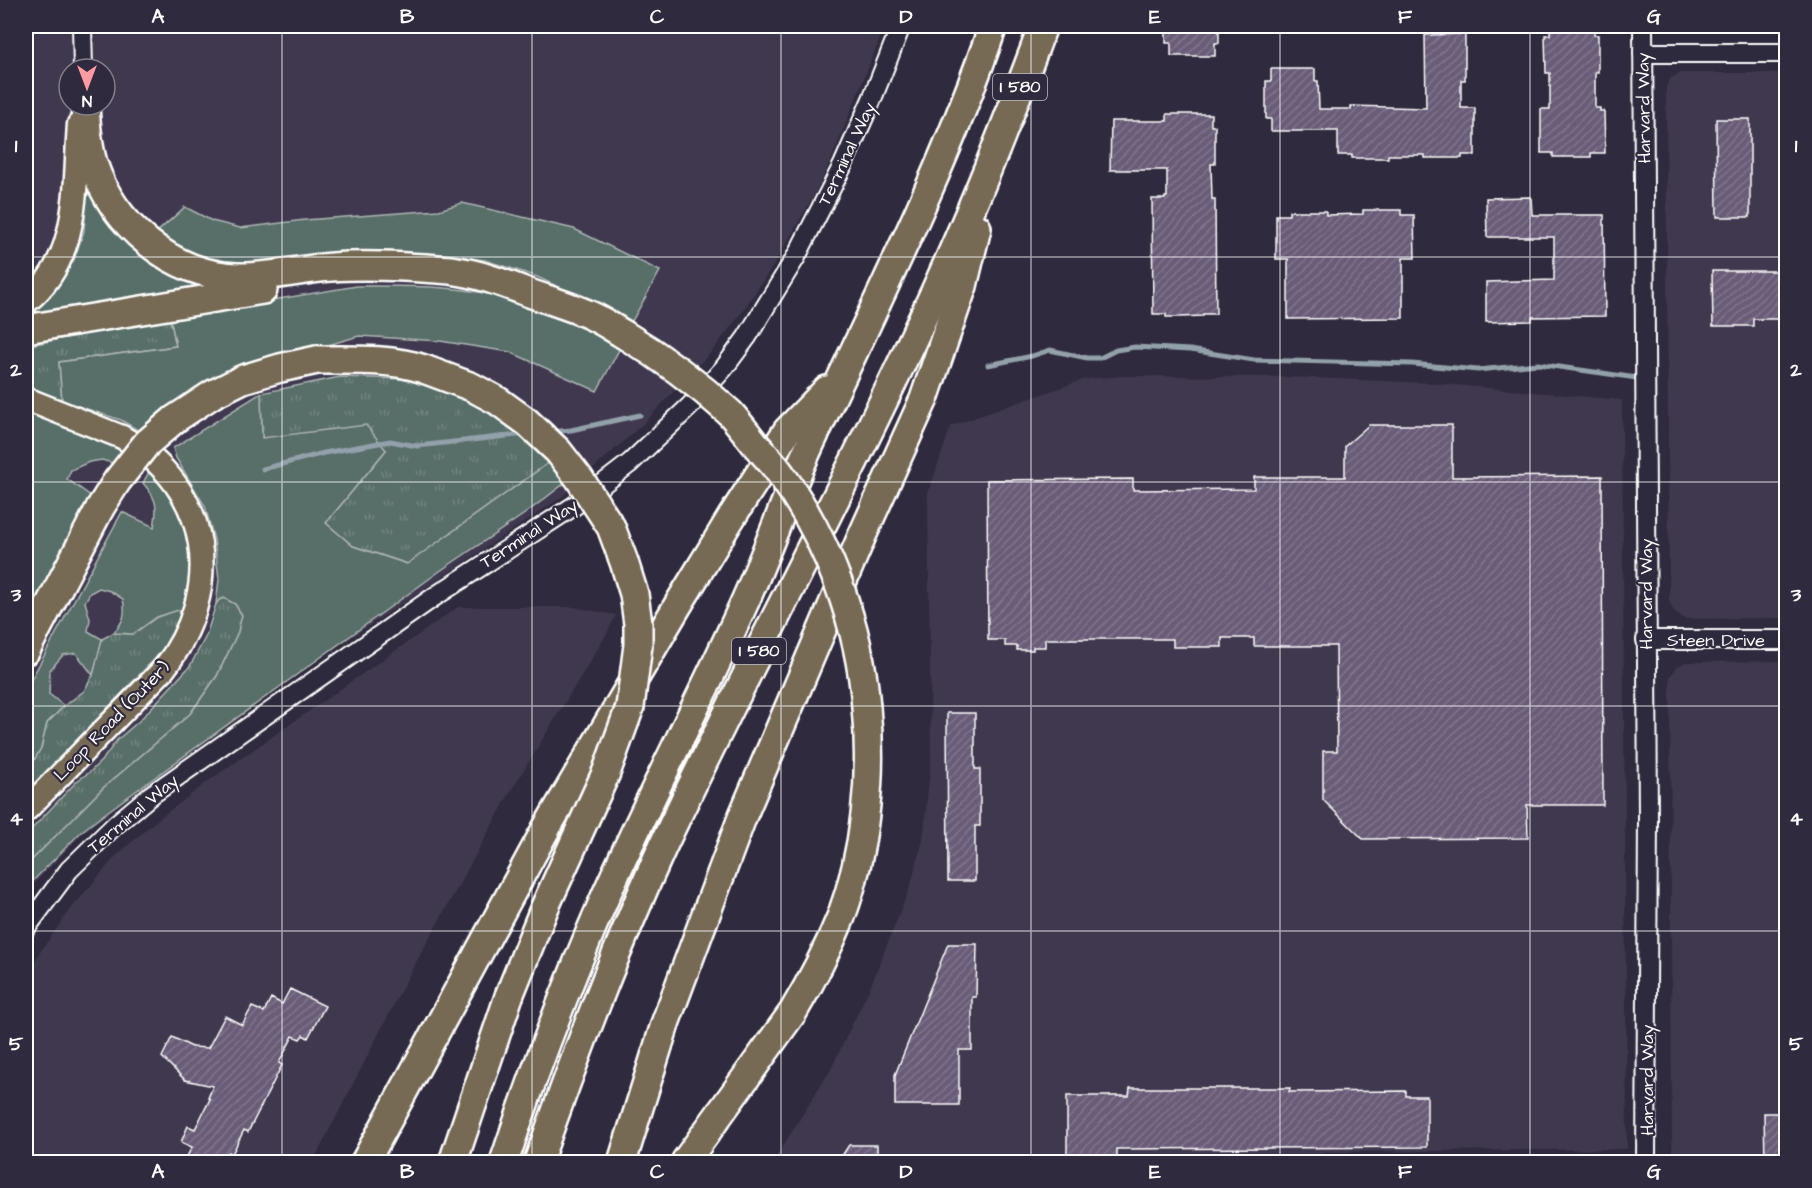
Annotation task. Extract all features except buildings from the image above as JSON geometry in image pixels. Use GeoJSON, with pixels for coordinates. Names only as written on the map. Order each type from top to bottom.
{"type":"FeatureCollection","features":[{"type":"Feature","properties":{"kind":"highway","name":"I 580"},"geometry":{"type":"LineString","coordinates":[[504,1162],[554,1024],[606,895],[672,751],[742,607],[807,451],[910,233],[975,78],[993,26]]}},
{"type":"Feature","properties":{"kind":"highway","name":"I 580"},"geometry":{"type":"LineString","coordinates":[[538,1162],[598,1000],[662,850],[909,348],[997,148],[1043,26]]}},
{"type":"Feature","properties":{"kind":"highway"},"geometry":{"type":"LineString","coordinates":[[85,117],[93,162],[109,198],[134,229],[163,254],[181,264],[218,275],[237,277],[256,277],[332,267],[451,270],[498,281],[593,316],[680,370],[731,415],[780,473],[808,519],[832,568],[859,655],[866,707],[869,764],[858,854],[841,917],[807,989],[793,1012],[685,1162]]}},
{"type":"Feature","properties":{"kind":"highway"},"geometry":{"type":"LineString","coordinates":[[622,1162],[666,1021],[743,815],[862,536],[924,399],[963,286],[997,148]]}},
{"type":"Feature","properties":{"kind":"highway"},"geometry":{"type":"LineString","coordinates":[[26,329],[395,268]]}},
{"type":"Feature","properties":{"kind":"highway"},"geometry":{"type":"LineString","coordinates":[[26,650],[100,508],[117,481],[147,443],[175,419],[213,394],[243,379],[317,360],[368,360],[416,367],[472,387],[498,400],[527,422],[558,451],[579,478],[610,527],[624,562],[638,624],[638,645],[630,707],[606,774],[544,909],[509,996],[453,1162]]}},
{"type":"Feature","properties":{"kind":"highway"},"geometry":{"type":"LineString","coordinates":[[365,1162],[547,827],[730,519],[788,431],[843,374]]}},
{"type":"Feature","properties":{"kind":"main road"},"geometry":{"type":"LineString","coordinates":[[26,302],[55,269],[69,237],[82,117]]}},
{"type":"Feature","properties":{"kind":"main road","name":"Loop Road (Outer)"},"geometry":{"type":"LineString","coordinates":[[26,399],[122,437],[147,453],[159,464],[182,495],[196,526],[202,557],[202,573],[195,613],[187,633],[172,658],[163,670],[26,810]]}},
{"type":"Feature","properties":{"kind":"street"},"geometry":{"type":"LineString","coordinates":[[82,26],[82,57]]}},
{"type":"Feature","properties":{"kind":"street","name":"Terminal Way"},"geometry":{"type":"LineString","coordinates":[[26,928],[69,870],[115,825],[151,795],[434,597],[574,506],[630,463],[690,406],[724,368],[747,337],[796,257],[843,165],[873,99],[901,26]]}},
{"type":"Feature","properties":{"kind":"street","name":"Harvard Way"},"geometry":{"type":"LineString","coordinates":[[1643,26],[1648,831],[1646,1162]]}},
{"type":"Feature","properties":{"kind":"street"},"geometry":{"type":"LineString","coordinates":[[1643,53],[1786,53]]}},
{"type":"Feature","properties":{"kind":"street","name":"Steen Drive"},"geometry":{"type":"LineString","coordinates":[[1646,640],[1786,640]]}},
{"type":"Feature","properties":{"kind":"shaded area"},"geometry":{"type":"Polygon","coordinates":[[[26,26],[885,26],[817,190],[775,263],[713,350],[643,424],[562,497],[232,717],[83,833],[26,892],[26,26]]]}},
{"type":"Feature","properties":{"kind":"shaded area"},"geometry":{"type":"Polygon","coordinates":[[[1669,26],[1786,26],[1786,31],[1679,32],[1669,26]]]}},
{"type":"Feature","properties":{"kind":"shaded area"},"geometry":{"type":"Polygon","coordinates":[[[1681,73],[1786,73],[1786,618],[1685,619],[1675,613],[1669,601],[1666,86],[1671,78],[1681,73]]]}},
{"type":"Feature","properties":{"kind":"shaded area"},"geometry":{"type":"Polygon","coordinates":[[[1125,376],[1289,377],[1432,383],[1622,400],[1627,1149],[1323,1152],[1323,1162],[773,1162],[831,1069],[871,985],[910,887],[923,840],[931,759],[928,493],[951,426],[1085,379],[1125,376]]]}},
{"type":"Feature","properties":{"kind":"shaded area"},"geometry":{"type":"Polygon","coordinates":[[[458,607],[573,607],[616,615],[510,793],[409,975],[313,1162],[26,1162],[26,977],[40,952],[70,910],[116,856],[152,824],[210,780],[458,607]]]}},
{"type":"Feature","properties":{"kind":"shaded area"},"geometry":{"type":"Polygon","coordinates":[[[1786,661],[1786,1162],[1672,1162],[1670,677],[1677,667],[1686,662],[1786,661]]]}},
{"type":"Feature","properties":{"kind":"green space"},"geometry":{"type":"Polygon","coordinates":[[[85,168],[98,195],[220,285],[26,316],[54,293],[74,260],[84,231],[85,168]]]}},
{"type":"Feature","properties":{"kind":"green space"},"geometry":{"type":"Polygon","coordinates":[[[462,203],[574,229],[660,271],[632,321],[535,276],[485,260],[448,255],[369,253],[269,268],[196,259],[155,234],[185,207],[212,221],[240,228],[305,220],[439,210],[462,203]]]}},
{"type":"Feature","properties":{"kind":"green space"},"geometry":{"type":"Polygon","coordinates":[[[357,286],[442,288],[493,295],[543,310],[622,344],[597,391],[510,352],[440,341],[359,336],[276,360],[146,435],[121,420],[62,401],[59,362],[176,346],[170,317],[357,286]]]}},
{"type":"Feature","properties":{"kind":"green space"},"geometry":{"type":"Polygon","coordinates":[[[170,317],[176,346],[59,362],[62,401],[26,385],[26,346],[170,317]]]}},
{"type":"Feature","properties":{"kind":"green space"},"geometry":{"type":"Polygon","coordinates":[[[340,377],[402,379],[463,396],[507,421],[554,459],[408,564],[353,546],[326,523],[386,450],[262,438],[261,393],[340,377]]]}},
{"type":"Feature","properties":{"kind":"green space"},"geometry":{"type":"Polygon","coordinates":[[[261,393],[262,438],[366,425],[386,450],[326,523],[353,546],[407,564],[554,459],[570,479],[526,513],[440,571],[111,809],[82,831],[26,888],[26,866],[103,788],[190,714],[217,676],[238,632],[242,615],[235,604],[224,598],[216,604],[219,579],[214,540],[205,506],[176,458],[173,448],[261,393]]]}},
{"type":"Feature","properties":{"kind":"green space"},"geometry":{"type":"Polygon","coordinates":[[[26,412],[129,454],[119,465],[102,460],[89,462],[71,470],[67,479],[98,501],[26,636],[27,514],[26,412]]]}},
{"type":"Feature","properties":{"kind":"green space"},"geometry":{"type":"Polygon","coordinates":[[[149,472],[175,504],[188,537],[191,574],[182,614],[178,610],[157,617],[133,634],[113,633],[123,618],[123,599],[110,591],[99,588],[90,593],[85,602],[90,619],[88,631],[102,639],[93,675],[76,653],[63,655],[50,670],[49,694],[64,706],[47,723],[41,748],[26,774],[26,689],[122,512],[154,527],[155,503],[143,483],[149,472]]]}},
{"type":"Feature","properties":{"kind":"green space"},"geometry":{"type":"Polygon","coordinates":[[[224,598],[235,604],[242,615],[238,632],[217,676],[190,714],[103,788],[26,866],[26,835],[77,781],[104,758],[117,740],[139,721],[190,666],[206,636],[216,604],[224,598]]]}},
{"type":"Feature","properties":{"kind":"green space"},"geometry":{"type":"Polygon","coordinates":[[[178,610],[182,614],[163,650],[26,794],[26,774],[41,748],[47,723],[84,691],[93,675],[102,639],[113,633],[133,634],[156,617],[178,610]]]}},
{"type":"Feature","properties":{"kind":"waterway"},"geometry":{"type":"LineString","coordinates":[[988,365],[1050,350],[1087,358],[1100,358],[1116,350],[1135,347],[1190,350],[1254,360],[1412,364],[1478,370],[1538,364],[1637,378]]}},
{"type":"Feature","properties":{"kind":"waterway"},"geometry":{"type":"LineString","coordinates":[[550,432],[571,430],[640,415]]}},
{"type":"Feature","properties":{"kind":"waterway"},"geometry":{"type":"LineString","coordinates":[[263,469],[324,453],[390,441],[417,446],[526,434]]}}]}
